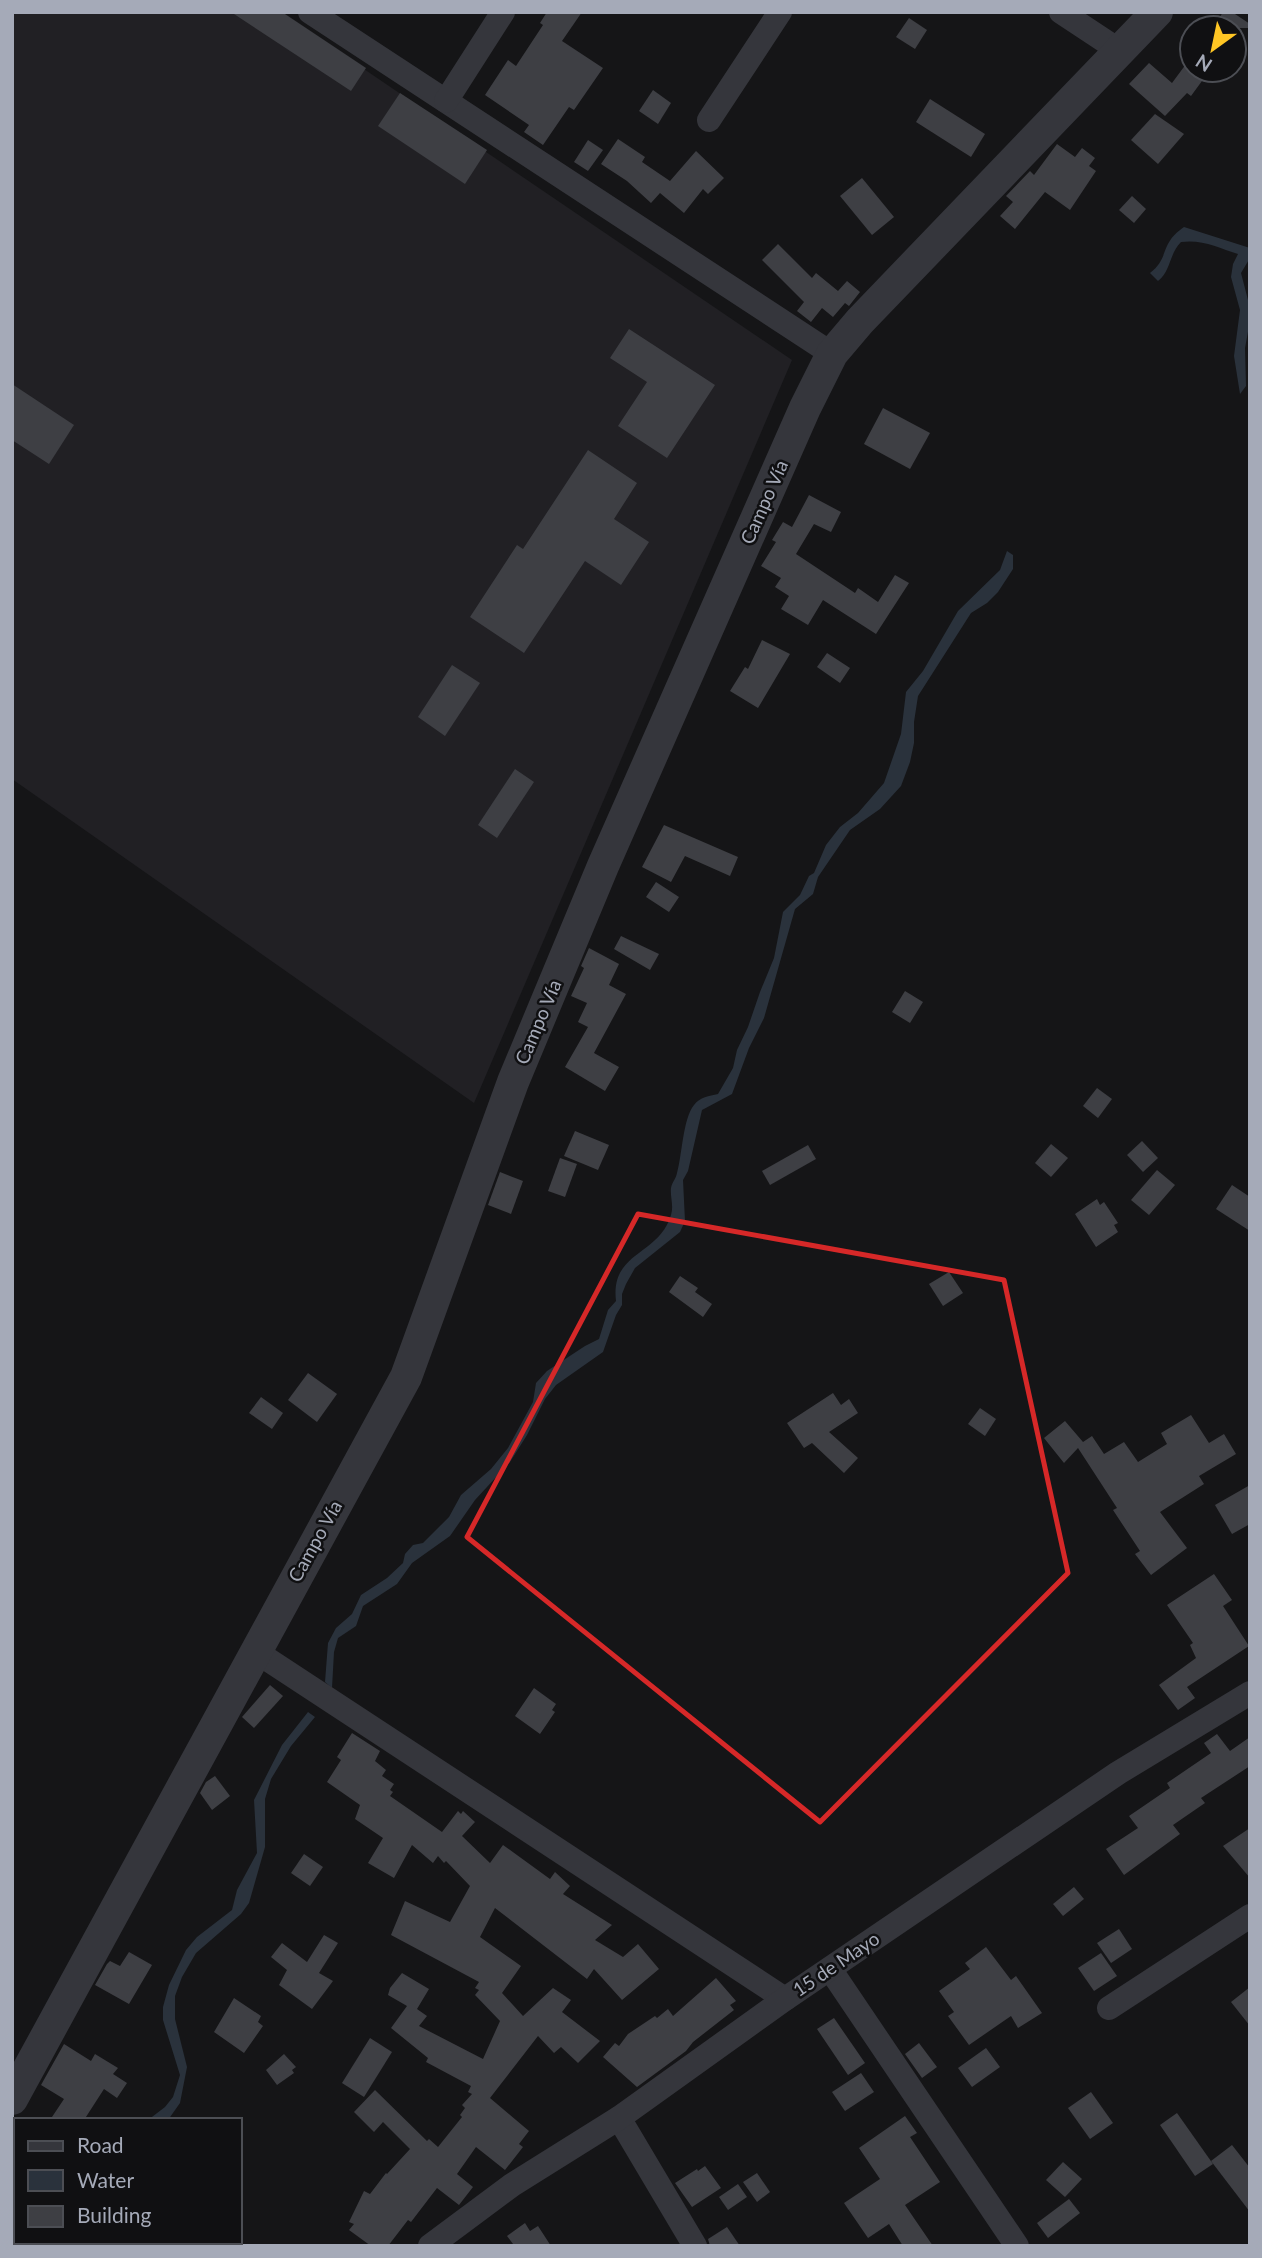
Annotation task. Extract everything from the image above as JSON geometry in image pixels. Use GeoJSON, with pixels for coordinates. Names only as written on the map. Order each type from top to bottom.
{"type":"FeatureCollection","features":[{"type":"Feature","properties":{"kind":"street"},"geometry":{"type":"LineString","coordinates":[[310,12],[832,354]]}},
{"type":"Feature","properties":{"kind":"street"},"geometry":{"type":"LineString","coordinates":[[446,101],[503,12]]}},
{"type":"Feature","properties":{"kind":"street"},"geometry":{"type":"LineString","coordinates":[[709,120],[780,12]]}},
{"type":"Feature","properties":{"kind":"street"},"geometry":{"type":"LineString","coordinates":[[1061,12],[1120,51]]}},
{"type":"Feature","properties":{"kind":"street","name":"Campo Vía"},"geometry":{"type":"LineString","coordinates":[[12,2099],[405,1377],[513,1082],[614,841],[805,408],[832,354],[859,321],[1157,12]]}},
{"type":"Feature","properties":{"kind":"street"},"geometry":{"type":"LineString","coordinates":[[255,1651],[785,1999]]}},
{"type":"Feature","properties":{"kind":"street","name":"15 de Mayo"},"geometry":{"type":"LineString","coordinates":[[430,2246],[512,2185],[619,2118],[785,1999],[1118,1773],[1250,1693]]}},
{"type":"Feature","properties":{"kind":"street"},"geometry":{"type":"LineString","coordinates":[[1109,2008],[1250,1916]]}},
{"type":"Feature","properties":{"kind":"street"},"geometry":{"type":"LineString","coordinates":[[830,1969],[1017,2246]]}},
{"type":"Feature","properties":{"kind":"street"},"geometry":{"type":"LineString","coordinates":[[619,2118],[695,2246]]}},
{"type":"Feature","properties":{"kind":"highlighted area"},"geometry":{"type":"Polygon","coordinates":[[[638,1214],[1004,1280],[1068,1573],[820,1822],[467,1537],[638,1214]]]}},
{"type":"Feature","properties":{"kind":"shaded area"},"geometry":{"type":"Polygon","coordinates":[[[12,12],[280,12],[792,360],[474,1103],[12,779],[12,12]]]}},
{"type":"Feature","properties":{"kind":"water"},"geometry":{"type":"Polygon","coordinates":[[[1184,227],[1250,248],[1250,258],[1241,273],[1250,321],[1245,348],[1246,386],[1240,394],[1234,356],[1240,310],[1231,277],[1238,254],[1203,243],[1181,242],[1158,281],[1150,273],[1160,262],[1171,239],[1184,227]]]}},
{"type":"Feature","properties":{"kind":"water"},"geometry":{"type":"Polygon","coordinates":[[[1007,551],[1013,555],[1013,569],[998,592],[971,613],[918,696],[914,743],[901,786],[880,809],[850,830],[818,877],[813,894],[795,909],[764,1018],[749,1048],[732,1094],[702,1110],[688,1171],[683,1180],[685,1221],[680,1232],[635,1268],[622,1294],[622,1305],[603,1352],[556,1385],[545,1399],[510,1462],[475,1500],[450,1536],[412,1563],[397,1584],[363,1606],[356,1626],[338,1638],[334,1652],[332,1688],[325,1682],[328,1643],[336,1628],[352,1614],[361,1595],[387,1578],[403,1563],[405,1554],[413,1545],[423,1543],[449,1517],[461,1495],[491,1469],[508,1448],[533,1402],[536,1383],[547,1371],[599,1339],[608,1310],[616,1301],[616,1285],[620,1272],[665,1228],[672,1212],[671,1188],[677,1173],[687,1119],[696,1102],[718,1094],[733,1068],[737,1050],[774,958],[783,912],[800,895],[809,876],[814,873],[826,845],[840,827],[858,813],[884,783],[901,734],[906,692],[923,671],[958,611],[1000,570],[1007,551]]]}},
{"type":"Feature","properties":{"kind":"water"},"geometry":{"type":"Polygon","coordinates":[[[308,1712],[315,1717],[291,1746],[271,1779],[265,1799],[265,1847],[249,1903],[241,1914],[196,1953],[182,1977],[175,1996],[175,2019],[187,2067],[180,2103],[169,2118],[151,2118],[173,2097],[180,2075],[163,2020],[163,2007],[169,1985],[186,1950],[197,1937],[232,1910],[237,1890],[257,1853],[254,1800],[282,1745],[308,1712]]]}},
{"type":"Feature","properties":{"kind":"building"},"geometry":{"type":"Polygon","coordinates":[[[231,12],[282,12],[366,68],[351,91],[231,12]]]}},
{"type":"Feature","properties":{"kind":"building"},"geometry":{"type":"Polygon","coordinates":[[[547,12],[582,12],[562,41],[603,68],[574,110],[569,107],[543,145],[524,132],[529,125],[485,95],[508,60],[516,66],[543,25],[540,23],[547,12]]]}},
{"type":"Feature","properties":{"kind":"building"},"geometry":{"type":"Polygon","coordinates":[[[909,18],[927,30],[915,49],[896,37],[909,18]]]}},
{"type":"Feature","properties":{"kind":"building"},"geometry":{"type":"Polygon","coordinates":[[[1149,63],[1172,83],[1178,75],[1178,84],[1200,84],[1191,96],[1187,93],[1165,116],[1129,84],[1149,63]]]}},
{"type":"Feature","properties":{"kind":"building"},"geometry":{"type":"Polygon","coordinates":[[[653,90],[671,103],[658,124],[639,111],[653,90]]]}},
{"type":"Feature","properties":{"kind":"building"},"geometry":{"type":"Polygon","coordinates":[[[400,93],[487,150],[465,184],[378,126],[400,93]]]}},
{"type":"Feature","properties":{"kind":"building"},"geometry":{"type":"Polygon","coordinates":[[[930,99],[985,134],[971,157],[916,122],[930,99]]]}},
{"type":"Feature","properties":{"kind":"building"},"geometry":{"type":"Polygon","coordinates":[[[1155,114],[1184,134],[1158,164],[1131,140],[1155,114]]]}},
{"type":"Feature","properties":{"kind":"building"},"geometry":{"type":"Polygon","coordinates":[[[618,139],[645,157],[642,162],[670,181],[696,151],[724,178],[708,194],[703,189],[684,213],[660,193],[651,203],[627,181],[601,164],[618,139]]]}},
{"type":"Feature","properties":{"kind":"building"},"geometry":{"type":"Polygon","coordinates":[[[588,140],[603,150],[588,171],[574,162],[588,140]]]}},
{"type":"Feature","properties":{"kind":"building"},"geometry":{"type":"Polygon","coordinates":[[[1057,144],[1075,157],[1082,148],[1095,158],[1089,166],[1096,171],[1070,210],[1045,192],[1015,229],[1000,216],[1013,202],[1006,196],[1030,171],[1034,175],[1057,144]]]}},
{"type":"Feature","properties":{"kind":"building"},"geometry":{"type":"Polygon","coordinates":[[[862,178],[894,217],[872,235],[840,196],[862,178]]]}},
{"type":"Feature","properties":{"kind":"building"},"geometry":{"type":"Polygon","coordinates":[[[1132,196],[1146,209],[1134,223],[1119,210],[1132,196]]]}},
{"type":"Feature","properties":{"kind":"building"},"geometry":{"type":"Polygon","coordinates":[[[778,244],[812,278],[816,273],[838,291],[847,281],[860,292],[849,306],[845,303],[833,317],[822,308],[811,322],[797,311],[804,302],[762,260],[778,244]]]}},
{"type":"Feature","properties":{"kind":"building"},"geometry":{"type":"Polygon","coordinates":[[[629,329],[715,385],[667,458],[618,426],[647,382],[610,358],[629,329]]]}},
{"type":"Feature","properties":{"kind":"building"},"geometry":{"type":"Polygon","coordinates":[[[12,384],[74,425],[49,464],[12,440],[12,384]]]}},
{"type":"Feature","properties":{"kind":"building"},"geometry":{"type":"Polygon","coordinates":[[[883,408],[930,433],[910,469],[864,444],[883,408]]]}},
{"type":"Feature","properties":{"kind":"building"},"geometry":{"type":"Polygon","coordinates":[[[588,450],[637,483],[614,519],[649,542],[621,585],[585,561],[524,653],[470,617],[517,545],[523,549],[588,450]]]}},
{"type":"Feature","properties":{"kind":"building"},"geometry":{"type":"Polygon","coordinates":[[[809,495],[841,512],[831,532],[814,524],[796,554],[855,593],[858,588],[878,602],[895,575],[909,583],[876,634],[823,600],[808,625],[781,609],[789,596],[775,587],[781,578],[761,566],[776,542],[772,540],[783,522],[792,527],[809,495]]]}},
{"type":"Feature","properties":{"kind":"building"},"geometry":{"type":"Polygon","coordinates":[[[762,640],[790,654],[758,708],[730,691],[745,667],[748,669],[762,640]]]}},
{"type":"Feature","properties":{"kind":"building"},"geometry":{"type":"Polygon","coordinates":[[[827,653],[850,668],[840,683],[817,667],[827,653]]]}},
{"type":"Feature","properties":{"kind":"building"},"geometry":{"type":"Polygon","coordinates":[[[452,665],[480,683],[445,736],[418,717],[452,665]]]}},
{"type":"Feature","properties":{"kind":"building"},"geometry":{"type":"Polygon","coordinates":[[[515,769],[534,782],[497,838],[478,825],[515,769]]]}},
{"type":"Feature","properties":{"kind":"building"},"geometry":{"type":"Polygon","coordinates":[[[664,825],[738,857],[730,876],[685,856],[671,882],[642,867],[664,825]]]}},
{"type":"Feature","properties":{"kind":"building"},"geometry":{"type":"Polygon","coordinates":[[[656,882],[679,897],[669,912],[646,897],[656,882]]]}},
{"type":"Feature","properties":{"kind":"building"},"geometry":{"type":"Polygon","coordinates":[[[621,936],[659,954],[650,970],[614,949],[621,936]]]}},
{"type":"Feature","properties":{"kind":"building"},"geometry":{"type":"Polygon","coordinates":[[[589,948],[619,964],[609,985],[626,994],[594,1053],[619,1067],[605,1091],[565,1067],[588,1027],[578,1022],[587,1003],[571,996],[584,968],[581,966],[589,948]]]}},
{"type":"Feature","properties":{"kind":"building"},"geometry":{"type":"Polygon","coordinates":[[[905,991],[923,1002],[910,1023],[892,1012],[905,991]]]}},
{"type":"Feature","properties":{"kind":"building"},"geometry":{"type":"Polygon","coordinates":[[[1097,1088],[1112,1099],[1098,1118],[1083,1106],[1097,1088]]]}},
{"type":"Feature","properties":{"kind":"building"},"geometry":{"type":"Polygon","coordinates":[[[575,1131],[609,1145],[598,1170],[564,1156],[575,1131]]]}},
{"type":"Feature","properties":{"kind":"building"},"geometry":{"type":"Polygon","coordinates":[[[1142,1141],[1158,1158],[1143,1172],[1127,1155],[1142,1141]]]}},
{"type":"Feature","properties":{"kind":"building"},"geometry":{"type":"Polygon","coordinates":[[[1051,1144],[1068,1158],[1051,1177],[1035,1163],[1051,1144]]]}},
{"type":"Feature","properties":{"kind":"building"},"geometry":{"type":"Polygon","coordinates":[[[808,1145],[816,1159],[770,1185],[762,1171],[808,1145]]]}},
{"type":"Feature","properties":{"kind":"building"},"geometry":{"type":"Polygon","coordinates":[[[560,1158],[577,1164],[565,1197],[548,1191],[560,1158]]]}},
{"type":"Feature","properties":{"kind":"building"},"geometry":{"type":"Polygon","coordinates":[[[1157,1170],[1175,1185],[1149,1215],[1131,1200],[1157,1170]]]}},
{"type":"Feature","properties":{"kind":"building"},"geometry":{"type":"Polygon","coordinates":[[[500,1172],[523,1181],[511,1214],[488,1205],[500,1172]]]}},
{"type":"Feature","properties":{"kind":"building"},"geometry":{"type":"Polygon","coordinates":[[[1232,1185],[1250,1197],[1250,1231],[1216,1209],[1232,1185]]]}},
{"type":"Feature","properties":{"kind":"building"},"geometry":{"type":"Polygon","coordinates":[[[1097,1199],[1100,1205],[1104,1202],[1118,1223],[1114,1225],[1118,1232],[1096,1247],[1075,1214],[1097,1199]]]}},
{"type":"Feature","properties":{"kind":"building"},"geometry":{"type":"Polygon","coordinates":[[[949,1272],[963,1293],[943,1306],[929,1284],[949,1272]]]}},
{"type":"Feature","properties":{"kind":"building"},"geometry":{"type":"Polygon","coordinates":[[[680,1276],[698,1288],[695,1292],[712,1304],[703,1317],[669,1292],[680,1276]]]}},
{"type":"Feature","properties":{"kind":"building"},"geometry":{"type":"Polygon","coordinates":[[[308,1373],[337,1394],[317,1422],[288,1400],[308,1373]]]}},
{"type":"Feature","properties":{"kind":"building"},"geometry":{"type":"Polygon","coordinates":[[[833,1393],[841,1405],[849,1399],[858,1413],[829,1432],[858,1458],[844,1473],[812,1443],[804,1448],[787,1423],[833,1393]]]}},
{"type":"Feature","properties":{"kind":"building"},"geometry":{"type":"Polygon","coordinates":[[[261,1397],[283,1413],[272,1429],[249,1413],[261,1397]]]}},
{"type":"Feature","properties":{"kind":"building"},"geometry":{"type":"Polygon","coordinates":[[[980,1408],[996,1419],[985,1436],[968,1424],[980,1408]]]}},
{"type":"Feature","properties":{"kind":"building"},"geometry":{"type":"Polygon","coordinates":[[[1191,1415],[1209,1443],[1224,1434],[1236,1454],[1199,1476],[1204,1484],[1160,1512],[1187,1548],[1151,1575],[1135,1554],[1140,1551],[1113,1510],[1117,1508],[1078,1448],[1064,1463],[1044,1438],[1065,1421],[1083,1442],[1092,1436],[1104,1454],[1124,1442],[1138,1462],[1167,1444],[1161,1433],[1191,1415]]]}},
{"type":"Feature","properties":{"kind":"building"},"geometry":{"type":"Polygon","coordinates":[[[1250,1485],[1250,1524],[1232,1534],[1215,1505],[1250,1485]]]}},
{"type":"Feature","properties":{"kind":"building"},"geometry":{"type":"Polygon","coordinates":[[[1214,1574],[1232,1600],[1223,1606],[1249,1646],[1187,1687],[1195,1698],[1178,1710],[1159,1685],[1196,1658],[1190,1645],[1193,1643],[1167,1605],[1214,1574]]]}},
{"type":"Feature","properties":{"kind":"building"},"geometry":{"type":"Polygon","coordinates":[[[270,1685],[283,1696],[254,1728],[242,1717],[270,1685]]]}},
{"type":"Feature","properties":{"kind":"building"},"geometry":{"type":"Polygon","coordinates":[[[534,1688],[556,1704],[552,1710],[555,1712],[540,1734],[515,1716],[534,1688]]]}},
{"type":"Feature","properties":{"kind":"building"},"geometry":{"type":"Polygon","coordinates":[[[352,1733],[380,1751],[375,1761],[386,1770],[382,1776],[394,1784],[390,1796],[442,1832],[458,1811],[461,1814],[463,1811],[475,1822],[462,1836],[490,1863],[503,1845],[550,1879],[555,1872],[570,1886],[563,1894],[612,1925],[595,1940],[623,1957],[638,1944],[659,1969],[622,2000],[594,1969],[587,1979],[495,1908],[480,1937],[521,1966],[502,1993],[523,2016],[553,1988],[571,2000],[562,2012],[600,2041],[578,2063],[561,2047],[554,2053],[538,2036],[490,2098],[529,2131],[519,2144],[523,2147],[505,2170],[476,2147],[457,2174],[473,2187],[459,2205],[437,2188],[388,2246],[371,2246],[349,2230],[354,2224],[349,2222],[364,2191],[370,2194],[410,2149],[383,2122],[374,2132],[354,2112],[375,2090],[427,2141],[429,2139],[438,2147],[462,2117],[460,2115],[465,2108],[462,2105],[472,2094],[468,2092],[471,2086],[426,2062],[428,2058],[391,2028],[407,2006],[388,1995],[390,1988],[402,1973],[429,1989],[417,2009],[427,2016],[419,2026],[483,2059],[500,2021],[475,1995],[479,1990],[475,1988],[479,1982],[391,1935],[405,1901],[450,1922],[470,1886],[446,1861],[444,1863],[438,1856],[433,1863],[412,1845],[394,1878],[368,1863],[383,1838],[355,1819],[360,1805],[327,1782],[341,1760],[337,1757],[352,1733]]]}},
{"type":"Feature","properties":{"kind":"building"},"geometry":{"type":"Polygon","coordinates":[[[1217,1734],[1230,1751],[1250,1737],[1250,1766],[1201,1798],[1205,1803],[1173,1825],[1180,1834],[1124,1875],[1106,1849],[1138,1828],[1129,1816],[1170,1788],[1167,1783],[1211,1753],[1204,1743],[1217,1734]]]}},
{"type":"Feature","properties":{"kind":"building"},"geometry":{"type":"Polygon","coordinates":[[[215,1776],[230,1796],[212,1810],[200,1793],[206,1782],[215,1776]]]}},
{"type":"Feature","properties":{"kind":"building"},"geometry":{"type":"Polygon","coordinates":[[[1250,1828],[1250,1878],[1223,1846],[1250,1828]]]}},
{"type":"Feature","properties":{"kind":"building"},"geometry":{"type":"Polygon","coordinates":[[[304,1854],[323,1867],[310,1886],[291,1873],[304,1854]]]}},
{"type":"Feature","properties":{"kind":"building"},"geometry":{"type":"Polygon","coordinates":[[[1074,1887],[1084,1899],[1063,1916],[1053,1904],[1074,1887]]]}},
{"type":"Feature","properties":{"kind":"building"},"geometry":{"type":"Polygon","coordinates":[[[1119,1929],[1132,1949],[1111,1963],[1097,1943],[1119,1929]]]}},
{"type":"Feature","properties":{"kind":"building"},"geometry":{"type":"Polygon","coordinates":[[[324,1935],[338,1943],[319,1973],[333,1981],[312,2009],[279,1985],[287,1970],[271,1957],[282,1943],[307,1962],[324,1935]]]}},
{"type":"Feature","properties":{"kind":"building"},"geometry":{"type":"Polygon","coordinates":[[[986,1947],[1011,1980],[1016,1976],[1042,2013],[1018,2028],[1011,2016],[969,2045],[948,2016],[954,2012],[939,1991],[970,1969],[965,1963],[986,1947]]]}},
{"type":"Feature","properties":{"kind":"building"},"geometry":{"type":"Polygon","coordinates":[[[129,1952],[152,1965],[129,2004],[95,1985],[110,1961],[120,1966],[129,1952]]]}},
{"type":"Feature","properties":{"kind":"building"},"geometry":{"type":"Polygon","coordinates":[[[1101,1953],[1117,1976],[1094,1991],[1078,1968],[1101,1953]]]}},
{"type":"Feature","properties":{"kind":"building"},"geometry":{"type":"Polygon","coordinates":[[[716,1978],[736,2001],[730,2005],[734,2010],[693,2042],[686,2051],[637,2087],[603,2057],[615,2043],[619,2046],[628,2034],[655,2016],[657,2018],[668,2009],[673,2016],[716,1978]]]}},
{"type":"Feature","properties":{"kind":"building"},"geometry":{"type":"Polygon","coordinates":[[[1250,1987],[1250,2026],[1231,2002],[1250,1987]]]}},
{"type":"Feature","properties":{"kind":"building"},"geometry":{"type":"Polygon","coordinates":[[[234,1998],[261,2016],[258,2022],[263,2026],[244,2053],[214,2032],[234,1998]]]}},
{"type":"Feature","properties":{"kind":"building"},"geometry":{"type":"Polygon","coordinates":[[[834,2018],[865,2063],[848,2075],[817,2029],[834,2018]]]}},
{"type":"Feature","properties":{"kind":"building"},"geometry":{"type":"Polygon","coordinates":[[[370,2038],[392,2052],[364,2097],[342,2083],[370,2038]]]}},
{"type":"Feature","properties":{"kind":"building"},"geometry":{"type":"Polygon","coordinates":[[[919,2043],[937,2067],[922,2078],[905,2054],[919,2043]]]}},
{"type":"Feature","properties":{"kind":"building"},"geometry":{"type":"Polygon","coordinates":[[[64,2044],[91,2061],[95,2054],[118,2068],[113,2074],[127,2083],[117,2098],[104,2089],[85,2118],[51,2118],[64,2099],[41,2085],[64,2044]]]}},
{"type":"Feature","properties":{"kind":"building"},"geometry":{"type":"Polygon","coordinates":[[[986,2048],[1000,2067],[972,2087],[958,2068],[986,2048]]]}},
{"type":"Feature","properties":{"kind":"building"},"geometry":{"type":"Polygon","coordinates":[[[284,2054],[296,2067],[292,2070],[294,2073],[277,2085],[266,2070],[284,2054]]]}},
{"type":"Feature","properties":{"kind":"building"},"geometry":{"type":"Polygon","coordinates":[[[861,2073],[874,2092],[845,2111],[832,2092],[861,2073]]]}},
{"type":"Feature","properties":{"kind":"building"},"geometry":{"type":"Polygon","coordinates":[[[1091,2092],[1113,2123],[1090,2139],[1068,2108],[1091,2092]]]}},
{"type":"Feature","properties":{"kind":"building"},"geometry":{"type":"Polygon","coordinates":[[[1177,2113],[1213,2164],[1195,2176],[1160,2125],[1177,2113]]]}},
{"type":"Feature","properties":{"kind":"building"},"geometry":{"type":"Polygon","coordinates":[[[905,2116],[917,2133],[910,2137],[940,2182],[905,2205],[933,2246],[903,2246],[889,2224],[868,2238],[844,2203],[880,2179],[859,2148],[905,2116]]]}},
{"type":"Feature","properties":{"kind":"building"},"geometry":{"type":"Polygon","coordinates":[[[1232,2145],[1250,2168],[1250,2212],[1211,2161],[1232,2145]]]}},
{"type":"Feature","properties":{"kind":"building"},"geometry":{"type":"Polygon","coordinates":[[[1063,2162],[1082,2179],[1065,2197],[1046,2180],[1063,2162]]]}},
{"type":"Feature","properties":{"kind":"building"},"geometry":{"type":"Polygon","coordinates":[[[705,2166],[721,2188],[692,2207],[675,2183],[705,2166]]]}},
{"type":"Feature","properties":{"kind":"building"},"geometry":{"type":"Polygon","coordinates":[[[757,2173],[770,2192],[757,2202],[743,2182],[757,2173]]]}},
{"type":"Feature","properties":{"kind":"building"},"geometry":{"type":"Polygon","coordinates":[[[738,2184],[747,2197],[728,2210],[719,2197],[738,2184]]]}},
{"type":"Feature","properties":{"kind":"building"},"geometry":{"type":"Polygon","coordinates":[[[1069,2199],[1080,2213],[1048,2238],[1037,2223],[1069,2199]]]}},
{"type":"Feature","properties":{"kind":"building"},"geometry":{"type":"Polygon","coordinates":[[[525,2223],[530,2231],[538,2226],[551,2246],[510,2246],[513,2244],[507,2236],[525,2223]]]}},
{"type":"Feature","properties":{"kind":"building"},"geometry":{"type":"Polygon","coordinates":[[[727,2227],[740,2246],[710,2246],[708,2239],[727,2227]]]}}]}
